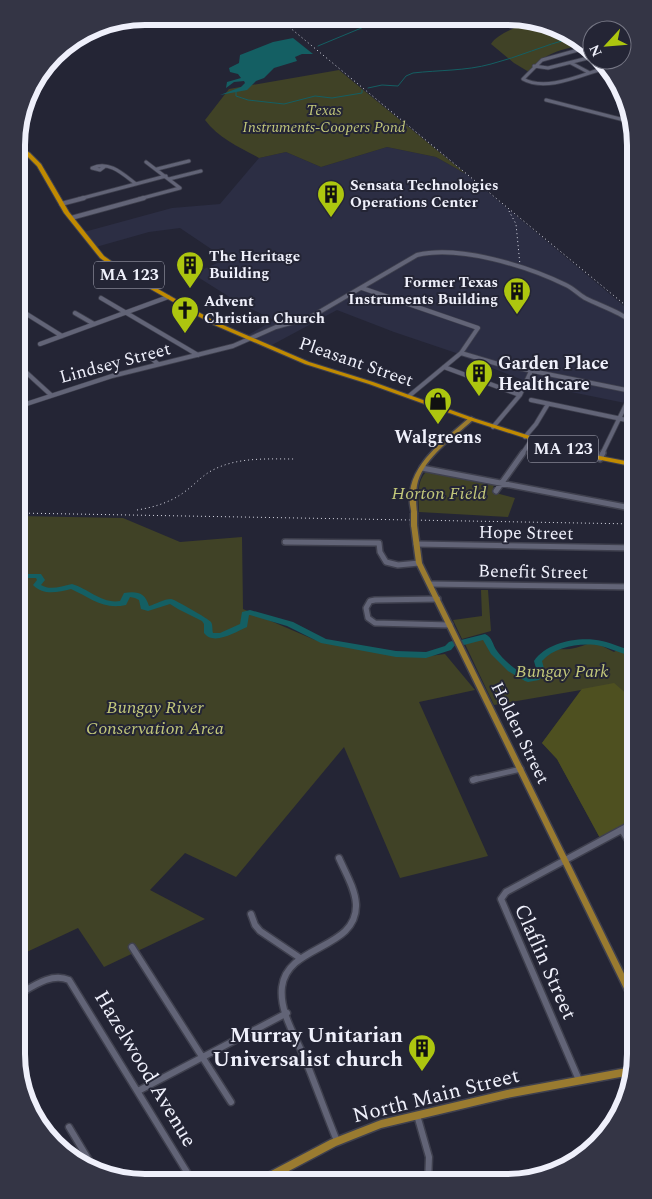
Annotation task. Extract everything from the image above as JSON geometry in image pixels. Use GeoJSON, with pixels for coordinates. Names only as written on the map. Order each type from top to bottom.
{"type":"FeatureCollection","features":[{"type":"Feature","properties":{"kind":"highway","name":"Pleasant Street"},"geometry":{"type":"LineString","coordinates":[[25,152],[39,165],[61,204],[102,257],[168,297],[251,340],[307,363],[409,396],[528,438],[600,459],[627,464]]}},
{"type":"Feature","properties":{"kind":"main road"},"geometry":{"type":"LineString","coordinates":[[422,468],[471,419]]}},
{"type":"Feature","properties":{"kind":"main road","name":"Holden Street"},"geometry":{"type":"LineString","coordinates":[[422,468],[415,480],[413,492],[414,525],[420,563],[627,986]]}},
{"type":"Feature","properties":{"kind":"main road","name":"North Main Street"},"geometry":{"type":"LineString","coordinates":[[274,1174],[336,1141],[381,1124],[476,1101],[625,1072]]}},
{"type":"Feature","properties":{"kind":"street"},"geometry":{"type":"LineString","coordinates":[[579,50],[546,58],[534,66],[522,79],[527,83],[546,84],[597,70]]}},
{"type":"Feature","properties":{"kind":"street"},"geometry":{"type":"LineString","coordinates":[[534,66],[546,68],[582,60]]}},
{"type":"Feature","properties":{"kind":"street"},"geometry":{"type":"LineString","coordinates":[[571,63],[589,72]]}},
{"type":"Feature","properties":{"kind":"street"},"geometry":{"type":"LineString","coordinates":[[546,100],[624,120]]}},
{"type":"Feature","properties":{"kind":"street"},"geometry":{"type":"LineString","coordinates":[[156,169],[189,161]]}},
{"type":"Feature","properties":{"kind":"street"},"geometry":{"type":"LineString","coordinates":[[71,218],[180,188],[146,162]]}},
{"type":"Feature","properties":{"kind":"street"},"geometry":{"type":"LineString","coordinates":[[104,167],[114,168],[136,184]]}},
{"type":"Feature","properties":{"kind":"street"},"geometry":{"type":"LineString","coordinates":[[61,204],[136,184],[201,171]]}},
{"type":"Feature","properties":{"kind":"street","name":"Lindsey Street"},"geometry":{"type":"LineString","coordinates":[[25,404],[112,376],[251,340],[276,327],[314,316],[418,254],[437,251],[512,265],[567,285],[581,296],[627,318]]}},
{"type":"Feature","properties":{"kind":"street"},"geometry":{"type":"LineString","coordinates":[[362,288],[477,327],[478,330],[461,353],[409,396]]}},
{"type":"Feature","properties":{"kind":"street"},"geometry":{"type":"LineString","coordinates":[[40,344],[168,297]]}},
{"type":"Feature","properties":{"kind":"street"},"geometry":{"type":"LineString","coordinates":[[101,298],[198,355]]}},
{"type":"Feature","properties":{"kind":"street"},"geometry":{"type":"LineString","coordinates":[[25,313],[62,336]]}},
{"type":"Feature","properties":{"kind":"street"},"geometry":{"type":"LineString","coordinates":[[75,313],[94,324]]}},
{"type":"Feature","properties":{"kind":"street"},"geometry":{"type":"LineString","coordinates":[[461,353],[492,363],[627,391]]}},
{"type":"Feature","properties":{"kind":"street"},"geometry":{"type":"LineString","coordinates":[[148,356],[158,364]]}},
{"type":"Feature","properties":{"kind":"street"},"geometry":{"type":"LineString","coordinates":[[444,367],[520,395]]}},
{"type":"Feature","properties":{"kind":"street"},"geometry":{"type":"LineString","coordinates":[[25,371],[51,395]]}},
{"type":"Feature","properties":{"kind":"street"},"geometry":{"type":"LineString","coordinates":[[493,426],[520,395],[531,371]]}},
{"type":"Feature","properties":{"kind":"street"},"geometry":{"type":"LineString","coordinates":[[531,400],[627,420]]}},
{"type":"Feature","properties":{"kind":"street"},"geometry":{"type":"LineString","coordinates":[[496,492],[548,404]]}},
{"type":"Feature","properties":{"kind":"street"},"geometry":{"type":"LineString","coordinates":[[600,459],[627,405]]}},
{"type":"Feature","properties":{"kind":"street"},"geometry":{"type":"LineString","coordinates":[[422,468],[627,507]]}},
{"type":"Feature","properties":{"kind":"street"},"geometry":{"type":"LineString","coordinates":[[286,542],[379,544],[379,555],[385,562],[391,564],[420,563]]}},
{"type":"Feature","properties":{"kind":"street","name":"Hope Street"},"geometry":{"type":"LineString","coordinates":[[416,544],[627,548]]}},
{"type":"Feature","properties":{"kind":"street","name":"Benefit Street"},"geometry":{"type":"LineString","coordinates":[[430,584],[627,587]]}},
{"type":"Feature","properties":{"kind":"street"},"geometry":{"type":"LineString","coordinates":[[438,600],[370,601],[366,608],[370,621],[450,625]]}},
{"type":"Feature","properties":{"kind":"street"},"geometry":{"type":"LineString","coordinates":[[472,780],[520,769]]}},
{"type":"Feature","properties":{"kind":"street"},"geometry":{"type":"LineString","coordinates":[[565,860],[627,827]]}},
{"type":"Feature","properties":{"kind":"street"},"geometry":{"type":"LineString","coordinates":[[622,830],[627,838]]}},
{"type":"Feature","properties":{"kind":"street"},"geometry":{"type":"LineString","coordinates":[[336,1141],[287,1013],[283,1000],[283,979],[287,971],[300,958],[342,935],[354,919],[356,905],[339,858]]}},
{"type":"Feature","properties":{"kind":"street","name":"Claflin Street"},"geometry":{"type":"LineString","coordinates":[[565,860],[506,892],[500,899],[579,1080]]}},
{"type":"Feature","properties":{"kind":"street"},"geometry":{"type":"LineString","coordinates":[[251,914],[255,925],[260,931],[300,958]]}},
{"type":"Feature","properties":{"kind":"street"},"geometry":{"type":"LineString","coordinates":[[132,946],[231,1102]]}},
{"type":"Feature","properties":{"kind":"street","name":"Hazelwood Avenue"},"geometry":{"type":"LineString","coordinates":[[25,992],[56,977],[65,977],[71,982],[188,1174]]}},
{"type":"Feature","properties":{"kind":"street"},"geometry":{"type":"LineString","coordinates":[[138,1091],[287,1013]]}},
{"type":"Feature","properties":{"kind":"street"},"geometry":{"type":"LineString","coordinates":[[417,1115],[428,1153],[429,1174]]}},
{"type":"Feature","properties":{"kind":"street"},"geometry":{"type":"LineString","coordinates":[[69,1127],[89,1160]]}},
{"type":"Feature","properties":{"kind":"shaded area"},"geometry":{"type":"Polygon","coordinates":[[[293,38],[313,54],[302,54],[295,57],[297,61],[274,68],[247,90],[220,95],[241,87],[245,83],[244,81],[234,82],[226,88],[227,82],[241,78],[238,74],[230,72],[229,68],[239,63],[240,55],[273,42],[293,38]]]}},
{"type":"Feature","properties":{"kind":"shaded area"},"geometry":{"type":"Polygon","coordinates":[[[387,147],[436,157],[466,174],[627,308],[627,403],[522,382],[523,380],[462,355],[337,310],[270,346],[248,335],[274,320],[239,303],[193,274],[226,259],[180,228],[149,232],[96,247],[84,232],[172,208],[220,204],[259,158],[286,152],[321,167],[387,147]]]}},
{"type":"Feature","properties":{"kind":"shaded area"},"geometry":{"type":"Polygon","coordinates":[[[614,683],[627,694],[627,823],[600,838],[557,759],[542,743],[582,689],[614,683]]]}},
{"type":"Feature","properties":{"kind":"green space"},"geometry":{"type":"Polygon","coordinates":[[[519,26],[530,27],[560,37],[575,47],[547,56],[540,60],[529,72],[514,63],[491,44],[498,37],[519,26]]]}},
{"type":"Feature","properties":{"kind":"green space","name":"Texas Instruments-Coopers Pond"},"geometry":{"type":"Polygon","coordinates":[[[339,70],[466,174],[436,157],[387,147],[321,167],[286,152],[259,158],[223,137],[205,120],[229,89],[339,70]]]}},
{"type":"Feature","properties":{"kind":"green space","name":"Horton Field"},"geometry":{"type":"Polygon","coordinates":[[[426,472],[494,485],[492,492],[515,498],[508,517],[419,512],[419,486],[426,472]]]}},
{"type":"Feature","properties":{"kind":"green space","name":"Bungay River Conservation Area"},"geometry":{"type":"Polygon","coordinates":[[[25,516],[123,518],[180,542],[242,537],[243,609],[315,640],[422,657],[445,654],[475,690],[419,702],[488,856],[400,878],[344,747],[236,877],[185,853],[150,890],[205,919],[104,967],[78,928],[25,953],[25,516]]]}},
{"type":"Feature","properties":{"kind":"green space"},"geometry":{"type":"Polygon","coordinates":[[[481,590],[488,590],[491,631],[462,639],[453,620],[482,616],[481,590]]]}},
{"type":"Feature","properties":{"kind":"green space","name":"Bungay Park"},"geometry":{"type":"Polygon","coordinates":[[[485,637],[504,664],[528,679],[536,678],[540,672],[538,661],[548,651],[573,648],[594,642],[614,652],[617,650],[627,653],[627,823],[600,838],[557,759],[542,743],[581,690],[494,705],[464,642],[485,637]]]}},
{"type":"Feature","properties":{"kind":"waterway"},"geometry":{"type":"LineString","coordinates":[[318,46],[369,25]]}},
{"type":"Feature","properties":{"kind":"waterway"},"geometry":{"type":"LineString","coordinates":[[368,88],[382,85],[398,86],[406,76],[413,73],[462,69],[491,64],[565,40]]}},
{"type":"Feature","properties":{"kind":"waterway"},"geometry":{"type":"LineString","coordinates":[[236,92],[236,96],[248,100],[284,104],[315,96],[332,98],[362,93],[362,90]]}},
{"type":"Feature","properties":{"kind":"waterway"},"geometry":{"type":"LineString","coordinates":[[25,576],[38,576],[41,580],[37,585],[45,590],[49,591],[72,586],[109,604],[123,603],[127,595],[137,595],[142,598],[144,607],[148,609],[172,601],[181,608],[204,619],[208,623],[208,633],[211,636],[221,635],[244,625],[245,614],[250,612],[290,624],[324,641],[396,654],[426,655],[448,648],[452,644]]}},
{"type":"Feature","properties":{"kind":"waterway"},"geometry":{"type":"LineString","coordinates":[[464,642],[485,637],[504,664],[528,679],[536,678],[541,672],[538,661],[542,656],[549,651],[566,645],[592,642],[608,645],[627,652]]}},
{"type":"Feature","properties":{"kind":"railway"},"geometry":{"type":"LineString","coordinates":[[287,25],[627,307]]}},
{"type":"Feature","properties":{"kind":"railway"},"geometry":{"type":"LineString","coordinates":[[509,211],[516,224],[520,265]]}},
{"type":"Feature","properties":{"kind":"railway"},"geometry":{"type":"LineString","coordinates":[[137,510],[157,506],[169,501],[221,466],[251,460],[294,459]]}},
{"type":"Feature","properties":{"kind":"railway"},"geometry":{"type":"LineString","coordinates":[[25,513],[627,524]]}},
{"type":"Feature","properties":{"kind":"place","name":"Sensata Technologies Operations Center"},"geometry":{"type":"Point","coordinates":[331,218]}},
{"type":"Feature","properties":{"kind":"place","name":"The Heritage Building"},"geometry":{"type":"Point","coordinates":[190,289]}},
{"type":"Feature","properties":{"kind":"place","name":"Former Texas Instruments Building"},"geometry":{"type":"Point","coordinates":[517,315]}},
{"type":"Feature","properties":{"kind":"place","name":"Advent Christian Church"},"geometry":{"type":"Point","coordinates":[185,334]}},
{"type":"Feature","properties":{"kind":"place","name":"Garden Place Healthcare"},"geometry":{"type":"Point","coordinates":[479,397]}},
{"type":"Feature","properties":{"kind":"place","name":"Walgreens"},"geometry":{"type":"Point","coordinates":[438,425]}},
{"type":"Feature","properties":{"kind":"place","name":"Murray Unitarian Universalist church"},"geometry":{"type":"Point","coordinates":[422,1072]}}]}
